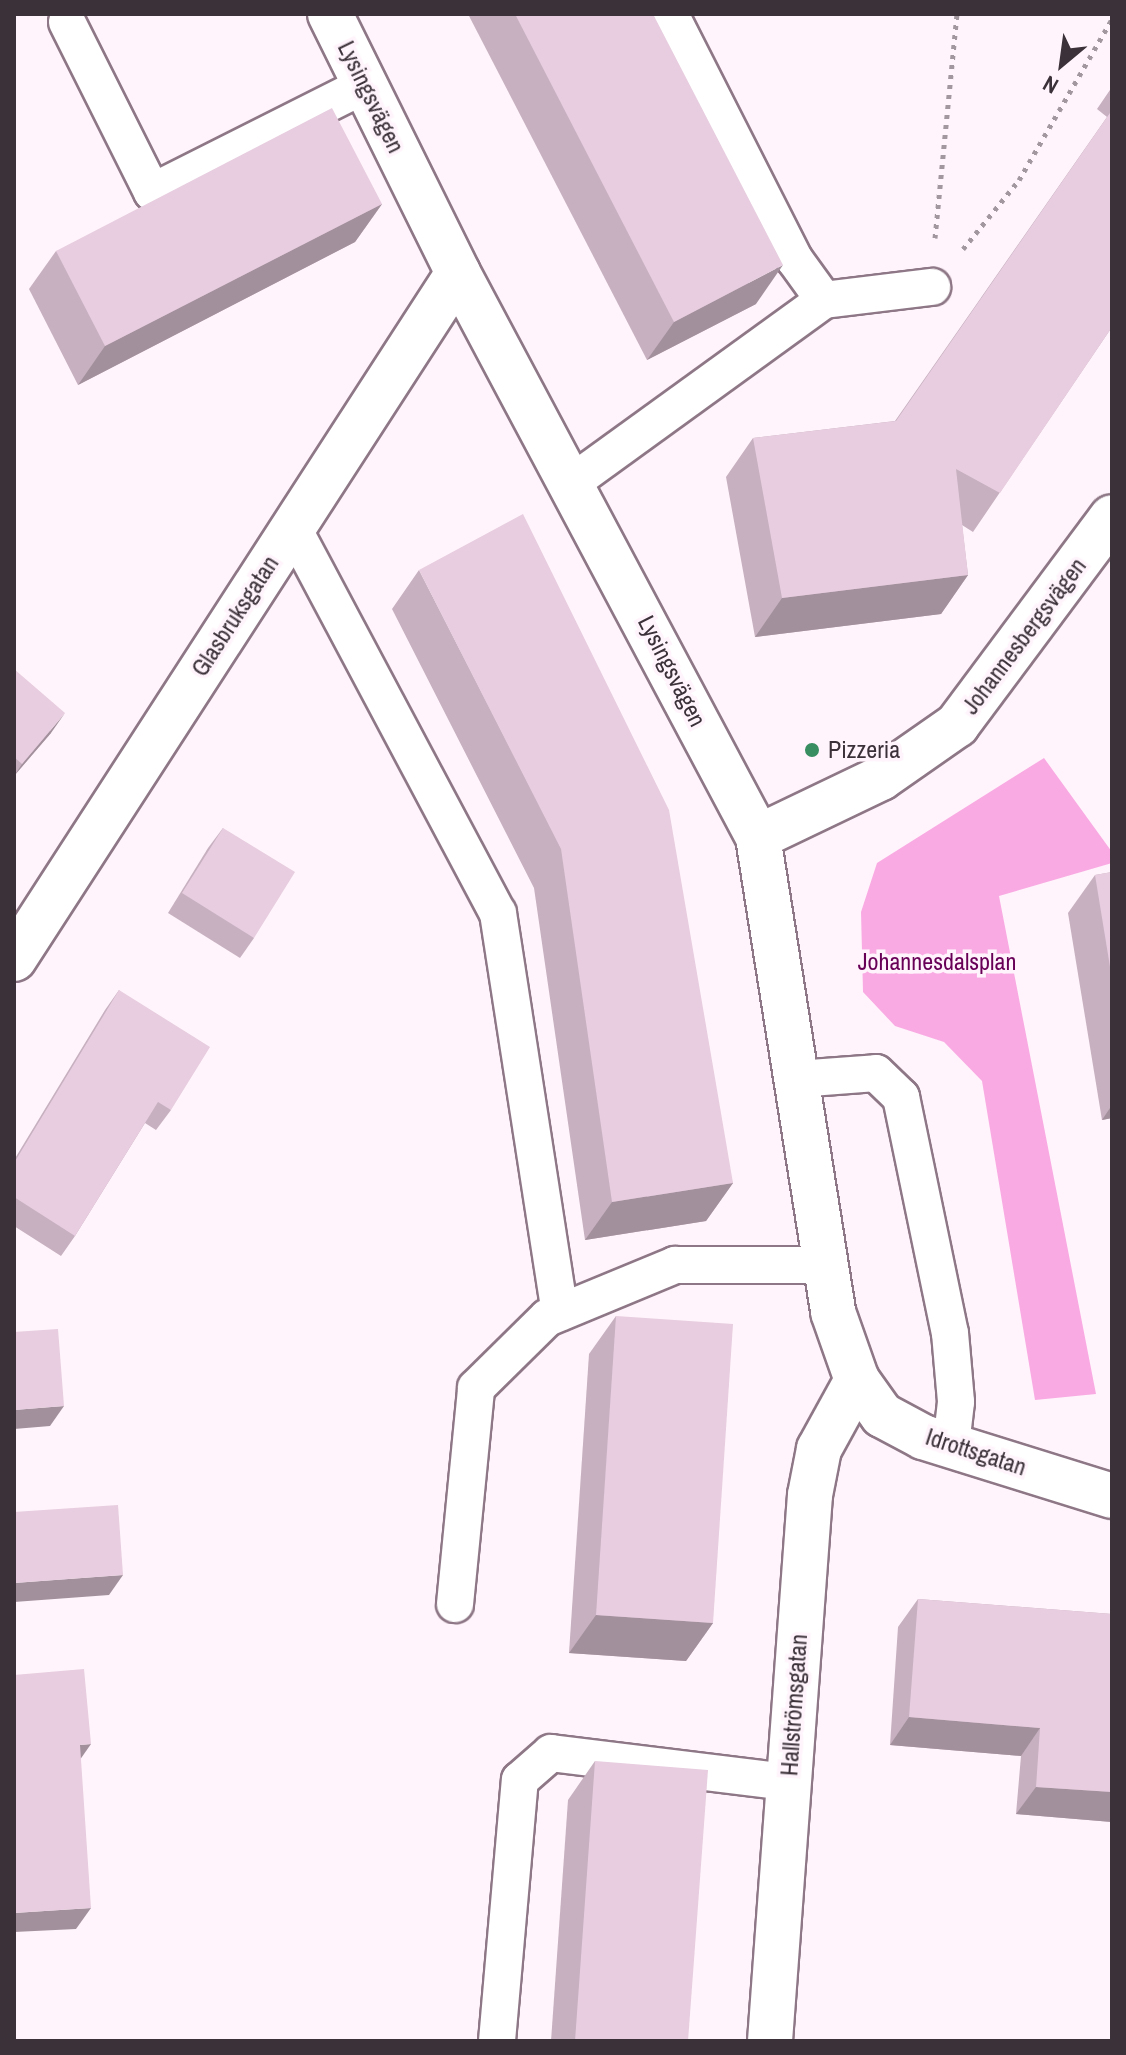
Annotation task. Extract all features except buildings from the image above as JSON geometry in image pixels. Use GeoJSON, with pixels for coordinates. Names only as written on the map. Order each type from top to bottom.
{"type":"FeatureCollection","features":[{"type":"Feature","properties":{"kind":"street","name":"Lysingsvägen"},"geometry":{"type":"LineString","coordinates":[[330,14],[458,273],[574,481],[758,837],[833,1312],[857,1380]]}},
{"type":"Feature","properties":{"kind":"street","name":"Glasbruksgatan"},"geometry":{"type":"LineString","coordinates":[[14,959],[458,273]]}},
{"type":"Feature","properties":{"kind":"street","name":"Johannesbergsvägen"},"geometry":{"type":"LineString","coordinates":[[758,837],[881,778],[957,725],[1112,517]]}},
{"type":"Feature","properties":{"kind":"street","name":"Idrottsgatan"},"geometry":{"type":"LineString","coordinates":[[857,1380],[882,1415],[951,1445],[1112,1496]]}},
{"type":"Feature","properties":{"kind":"street","name":"Hallströmsgatan"},"geometry":{"type":"LineString","coordinates":[[770,2041],[810,1495],[819,1449],[857,1380]]}},
{"type":"Feature","properties":{"kind":"lane"},"geometry":{"type":"LineString","coordinates":[[670,14],[795,260],[824,300]]}},
{"type":"Feature","properties":{"kind":"lane"},"geometry":{"type":"LineString","coordinates":[[67,22],[152,192],[365,85]]}},
{"type":"Feature","properties":{"kind":"lane"},"geometry":{"type":"LineString","coordinates":[[574,481],[824,300],[932,287]]}},
{"type":"Feature","properties":{"kind":"lane"},"geometry":{"type":"LineString","coordinates":[[293,528],[498,913],[560,1312]]}},
{"type":"Feature","properties":{"kind":"lane"},"geometry":{"type":"LineString","coordinates":[[797,1079],[876,1073],[901,1097],[950,1333],[956,1402],[951,1445]]}},
{"type":"Feature","properties":{"kind":"lane"},"geometry":{"type":"LineString","coordinates":[[455,1604],[476,1388],[560,1312],[675,1265],[826,1265]]}},
{"type":"Feature","properties":{"kind":"lane"},"geometry":{"type":"LineString","coordinates":[[497,2041],[520,1780],[551,1753],[788,1782]]}},
{"type":"Feature","properties":{"kind":"path"},"geometry":{"type":"LineString","coordinates":[[932,287],[957,14]]}},
{"type":"Feature","properties":{"kind":"path"},"geometry":{"type":"LineString","coordinates":[[932,287],[1019,180],[1112,19]]}},
{"type":"Feature","properties":{"kind":"green space","name":"Johannesdalsplan"},"geometry":{"type":"Polygon","coordinates":[[[1044,758],[1112,852],[1112,863],[999,896],[1096,1394],[1035,1400],[982,1081],[944,1042],[895,1026],[863,992],[861,912],[877,863],[1044,758]]]}},
{"type":"Feature","properties":{"kind":"place","name":"Pizzeria"},"geometry":{"type":"Point","coordinates":[812,750]}}]}
